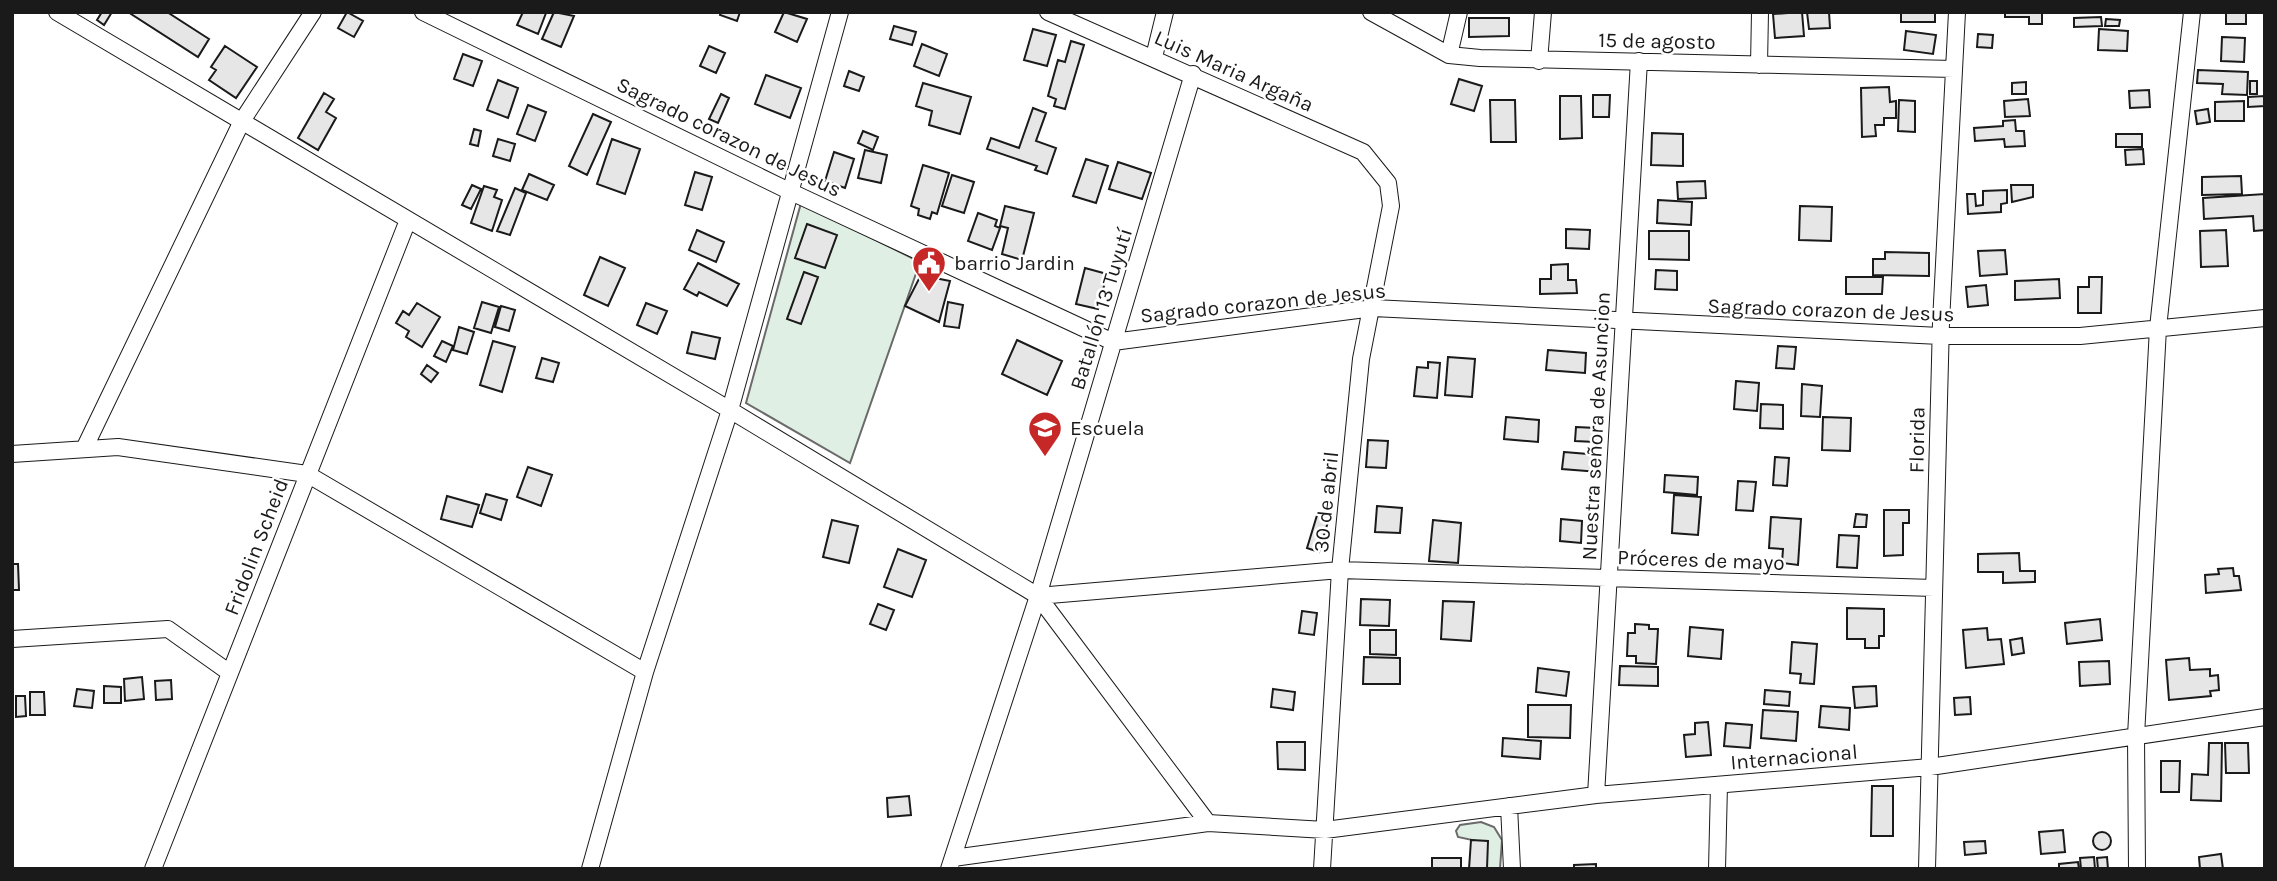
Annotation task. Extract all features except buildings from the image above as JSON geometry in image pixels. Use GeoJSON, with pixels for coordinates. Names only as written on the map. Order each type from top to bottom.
{"type":"FeatureCollection","features":[{"type":"Feature","properties":{"kind":"street"},"geometry":{"type":"LineString","coordinates":[[57,12],[730,410],[1038,596],[1209,823]]}},
{"type":"Feature","properties":{"kind":"street"},"geometry":{"type":"LineString","coordinates":[[84,449],[242,121],[313,12]]}},
{"type":"Feature","properties":{"kind":"street","name":"Sagrado corazon de Jesus"},"geometry":{"type":"LineString","coordinates":[[423,12],[789,191],[1113,342],[1373,308],[1624,323],[1940,336],[2080,336],[2265,318]]}},
{"type":"Feature","properties":{"kind":"street"},"geometry":{"type":"LineString","coordinates":[[590,869],[645,672],[730,410],[840,12]]}},
{"type":"Feature","properties":{"kind":"street","name":"Luis Maria Argaña"},"geometry":{"type":"LineString","coordinates":[[1048,12],[1194,74],[1363,152]]}},
{"type":"Feature","properties":{"kind":"street"},"geometry":{"type":"LineString","coordinates":[[1154,57],[1165,12]]}},
{"type":"Feature","properties":{"kind":"street","name":"15 de agosto"},"geometry":{"type":"LineString","coordinates":[[1371,12],[1449,55],[1539,61],[1954,69]]}},
{"type":"Feature","properties":{"kind":"street"},"geometry":{"type":"LineString","coordinates":[[1449,55],[1459,12]]}},
{"type":"Feature","properties":{"kind":"street"},"geometry":{"type":"LineString","coordinates":[[1539,61],[1543,12]]}},
{"type":"Feature","properties":{"kind":"street"},"geometry":{"type":"LineString","coordinates":[[1759,65],[1760,12]]}},
{"type":"Feature","properties":{"kind":"street","name":"Florida"},"geometry":{"type":"LineString","coordinates":[[1927,869],[1940,336],[1957,12]]}},
{"type":"Feature","properties":{"kind":"street"},"geometry":{"type":"LineString","coordinates":[[2137,869],[2136,736],[2158,328],[2192,12]]}},
{"type":"Feature","properties":{"kind":"street","name":"Nuestra señora de Asuncion"},"geometry":{"type":"LineString","coordinates":[[1596,794],[1639,61]]}},
{"type":"Feature","properties":{"kind":"street","name":"Batallón 13 Tuyutí"},"geometry":{"type":"LineString","coordinates":[[951,864],[1038,596],[1194,74]]}},
{"type":"Feature","properties":{"kind":"street","name":"30 de abril"},"geometry":{"type":"LineString","coordinates":[[1322,869],[1340,570],[1361,359],[1391,206],[1388,183],[1363,152]]}},
{"type":"Feature","properties":{"kind":"street","name":"Fridolin Scheid"},"geometry":{"type":"LineString","coordinates":[[153,869],[408,220]]}},
{"type":"Feature","properties":{"kind":"street"},"geometry":{"type":"LineString","coordinates":[[12,454],[118,447],[307,474],[645,672]]}},
{"type":"Feature","properties":{"kind":"street","name":"Próceres de mayo"},"geometry":{"type":"LineString","coordinates":[[1038,596],[1340,570],[1934,588]]}},
{"type":"Feature","properties":{"kind":"street"},"geometry":{"type":"LineString","coordinates":[[12,639],[168,629],[230,673]]}},
{"type":"Feature","properties":{"kind":"street","name":"Internacional"},"geometry":{"type":"LineString","coordinates":[[951,864],[1209,823],[1325,830],[1596,794],[1930,768],[2265,717]]}},
{"type":"Feature","properties":{"kind":"street"},"geometry":{"type":"LineString","coordinates":[[1717,869],[1719,785]]}},
{"type":"Feature","properties":{"kind":"street"},"geometry":{"type":"LineString","coordinates":[[1509,806],[1512,869]]}},
{"type":"Feature","properties":{"kind":"green space"},"geometry":{"type":"Polygon","coordinates":[[[801,203],[920,262],[850,463],[746,403],[801,203]]]}},
{"type":"Feature","properties":{"kind":"green space"},"geometry":{"type":"Polygon","coordinates":[[[1481,822],[1494,827],[1502,840],[1500,869],[1484,869],[1477,841],[1458,837],[1456,831],[1460,825],[1481,822]]]}},
{"type":"Feature","properties":{"kind":"place","name":"barrio Jardin"},"geometry":{"type":"Point","coordinates":[929,293]}},
{"type":"Feature","properties":{"kind":"place","name":"Escuela"},"geometry":{"type":"Point","coordinates":[1045,458]}}]}
